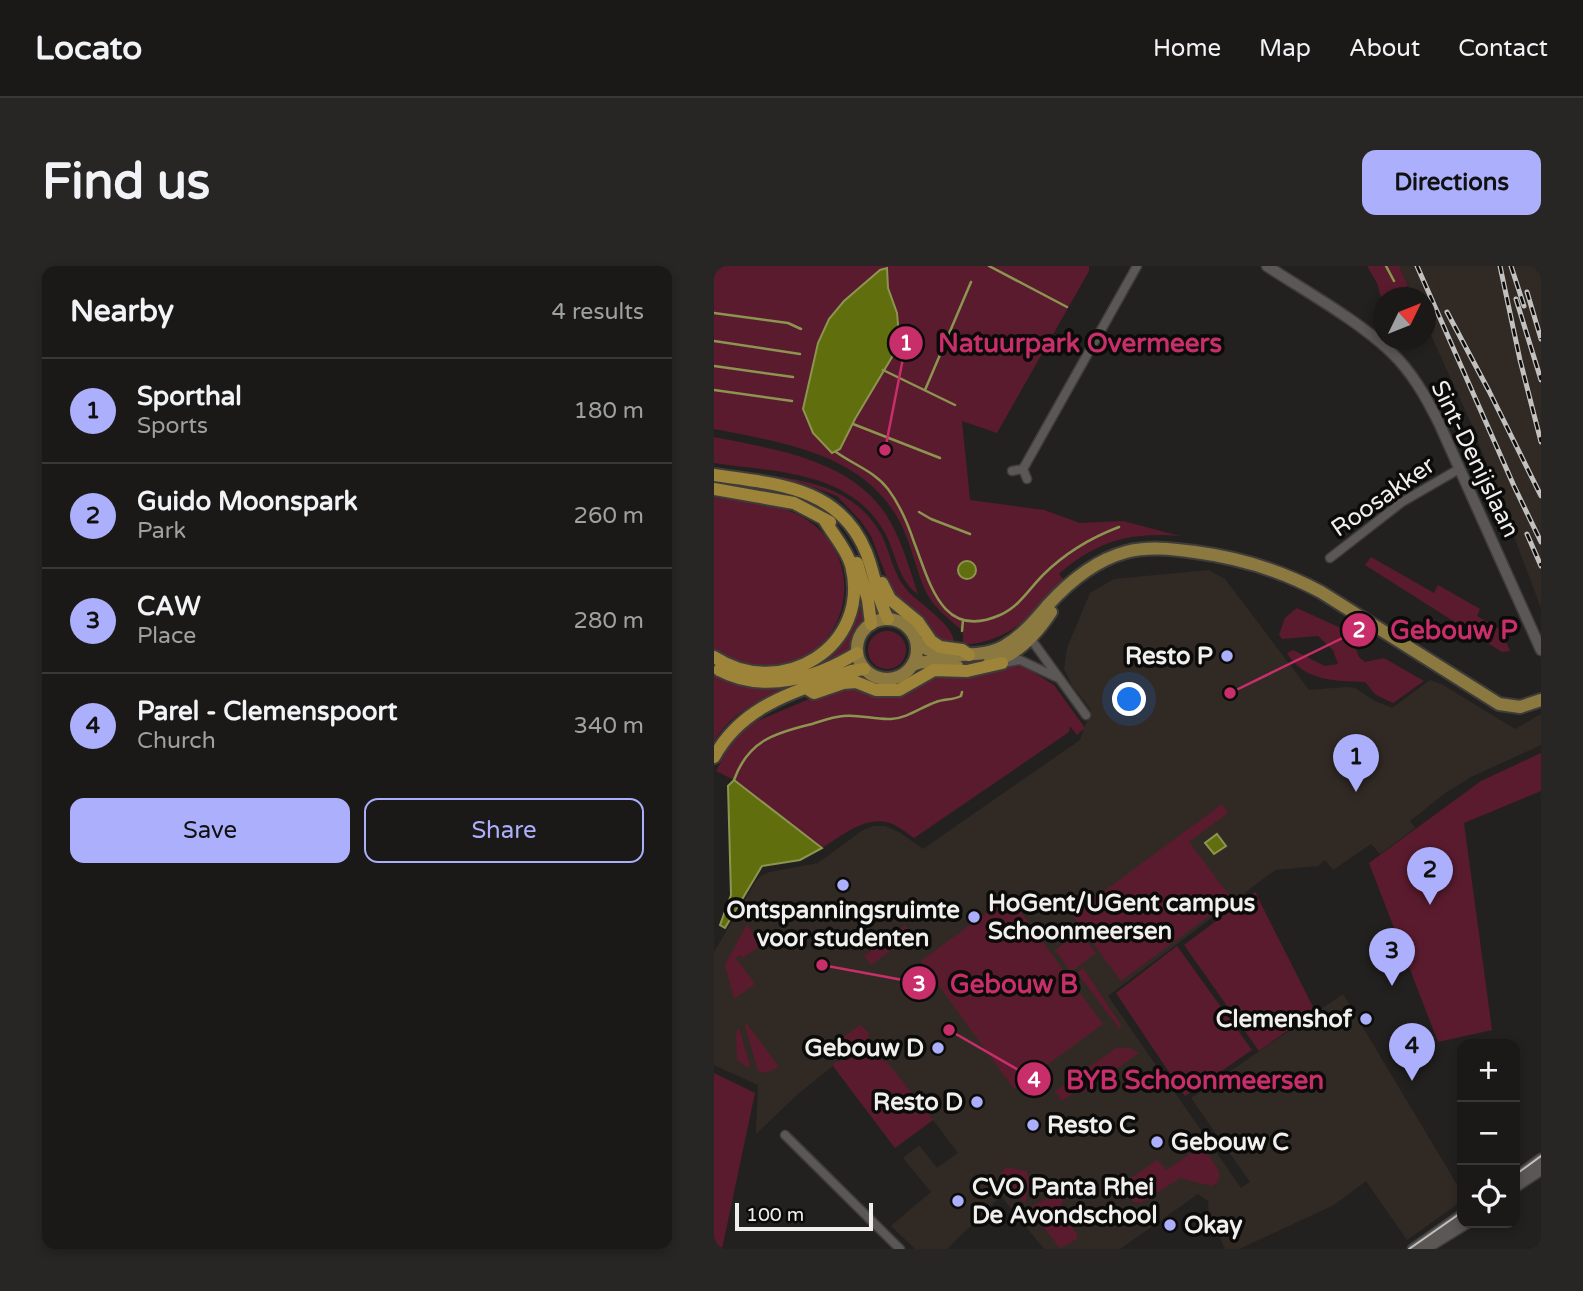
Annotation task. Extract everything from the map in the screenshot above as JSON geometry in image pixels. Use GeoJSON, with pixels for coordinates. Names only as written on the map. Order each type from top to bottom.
{"type":"FeatureCollection","features":[{"type":"Feature","properties":{"kind":"highway"},"geometry":{"type":"LineString","coordinates":[[714,475],[815,495],[830,505],[852,526],[862,541],[888,619]]}},
{"type":"Feature","properties":{"kind":"highway"},"geometry":{"type":"LineString","coordinates":[[714,489],[793,503],[834,524],[851,547],[868,600],[871,624]]}},
{"type":"Feature","properties":{"kind":"highway"},"geometry":{"type":"LineString","coordinates":[[714,657],[748,672],[781,672],[817,659],[837,639],[850,612],[853,579],[846,552],[824,519]]}},
{"type":"Feature","properties":{"kind":"highway"},"geometry":{"type":"LineString","coordinates":[[871,565],[879,572],[890,600],[919,622],[931,641],[940,647],[962,650],[969,655]]}},
{"type":"Feature","properties":{"kind":"highway"},"geometry":{"type":"LineString","coordinates":[[714,667],[744,681],[776,682],[804,676],[857,653]]}},
{"type":"Feature","properties":{"kind":"highway"},"geometry":{"type":"LineString","coordinates":[[807,688],[814,693],[856,682],[876,690],[899,690],[934,670],[967,671],[999,662]]}},
{"type":"Feature","properties":{"kind":"highway"},"geometry":{"type":"LineString","coordinates":[[714,757],[732,730],[770,702],[864,668]]}},
{"type":"Feature","properties":{"kind":"main road"},"geometry":{"type":"LineString","coordinates":[[1028,635],[998,649],[969,655],[930,652],[916,641],[906,625],[888,619],[871,624],[860,636],[857,653],[864,668],[872,675],[890,679],[907,672],[918,662],[965,667],[999,662],[1022,647],[1054,599],[1086,571],[1127,552],[1157,548],[1175,549],[1247,561],[1275,570],[1321,592],[1499,704],[1520,707],[1541,700]]}},
{"type":"Feature","properties":{"kind":"main road"},"geometry":{"type":"LineString","coordinates":[[913,665],[916,641]]}},
{"type":"Feature","properties":{"kind":"street"},"geometry":{"type":"LineString","coordinates":[[1023,469],[1137,266]]}},
{"type":"Feature","properties":{"kind":"street","name":"Sint-Denijslaan"},"geometry":{"type":"LineString","coordinates":[[1267,266],[1370,335],[1391,352],[1420,388],[1541,650]]}},
{"type":"Feature","properties":{"kind":"street"},"geometry":{"type":"LineString","coordinates":[[1012,471],[1023,469]]}},
{"type":"Feature","properties":{"kind":"street"},"geometry":{"type":"LineString","coordinates":[[1023,469],[1027,479]]}},
{"type":"Feature","properties":{"kind":"street","name":"Roosakker"},"geometry":{"type":"LineString","coordinates":[[1330,558],[1402,502],[1459,469]]}},
{"type":"Feature","properties":{"kind":"street"},"geometry":{"type":"LineString","coordinates":[[1028,635],[1086,715]]}},
{"type":"Feature","properties":{"kind":"street"},"geometry":{"type":"LineString","coordinates":[[999,662],[1020,660],[1059,678]]}},
{"type":"Feature","properties":{"kind":"street"},"geometry":{"type":"LineString","coordinates":[[785,1135],[900,1249]]}},
{"type":"Feature","properties":{"kind":"street"},"geometry":{"type":"LineString","coordinates":[[1520,1174],[1541,1158]]}},
{"type":"Feature","properties":{"kind":"street"},"geometry":{"type":"LineString","coordinates":[[1520,1184],[1541,1170]]}},
{"type":"Feature","properties":{"kind":"street"},"geometry":{"type":"LineString","coordinates":[[1413,1249],[1457,1218]]}},
{"type":"Feature","properties":{"kind":"street"},"geometry":{"type":"LineString","coordinates":[[1424,1249],[1458,1228]]}},
{"type":"Feature","properties":{"kind":"shaded area"},"geometry":{"type":"Polygon","coordinates":[[[714,266],[1089,266],[1089,271],[997,433],[962,421],[970,500],[1044,510],[1080,523],[1123,521],[1180,536],[1145,536],[1101,546],[1059,574],[1063,579],[1042,604],[1009,632],[963,645],[963,631],[929,598],[904,531],[890,505],[871,485],[849,469],[797,447],[714,429],[714,266]]]}},
{"type":"Feature","properties":{"kind":"shaded area"},"geometry":{"type":"Polygon","coordinates":[[[1367,266],[1399,266],[1408,286],[1378,287],[1367,266]]]}},
{"type":"Feature","properties":{"kind":"shaded area"},"geometry":{"type":"Polygon","coordinates":[[[1399,266],[1541,266],[1541,608],[1471,423],[1436,346],[1436,287],[1408,287],[1399,266]]]}},
{"type":"Feature","properties":{"kind":"shaded area"},"geometry":{"type":"Polygon","coordinates":[[[887,268],[888,288],[897,313],[899,336],[892,357],[840,449],[832,453],[813,433],[803,409],[818,343],[829,319],[844,301],[880,270],[887,268]]]}},
{"type":"Feature","properties":{"kind":"shaded area"},"geometry":{"type":"Polygon","coordinates":[[[714,437],[814,461],[858,485],[876,502],[891,523],[918,594],[906,582],[885,533],[853,497],[810,478],[714,463],[714,437]]]}},
{"type":"Feature","properties":{"kind":"shaded area"},"geometry":{"type":"Polygon","coordinates":[[[744,472],[784,477],[822,486],[855,504],[881,534],[902,583],[911,595],[948,629],[954,644],[935,637],[923,618],[894,596],[871,536],[837,496],[802,483],[744,472]]]}},
{"type":"Feature","properties":{"kind":"shaded area"},"geometry":{"type":"Polygon","coordinates":[[[714,497],[762,503],[797,514],[829,541],[841,565],[844,591],[839,616],[827,638],[808,655],[783,665],[753,666],[732,662],[714,650],[714,497]]]}},
{"type":"Feature","properties":{"kind":"shaded area"},"geometry":{"type":"Polygon","coordinates":[[[1371,557],[1434,593],[1438,585],[1480,609],[1477,616],[1501,630],[1510,651],[1502,652],[1365,565],[1371,557]]]}},
{"type":"Feature","properties":{"kind":"shaded area"},"geometry":{"type":"Polygon","coordinates":[[[963,561],[971,561],[976,570],[974,577],[963,579],[958,574],[958,566],[963,561]]]}},
{"type":"Feature","properties":{"kind":"shaded area"},"geometry":{"type":"Polygon","coordinates":[[[854,564],[867,622],[856,634],[853,650],[810,668],[764,677],[840,641],[854,564]]]}},
{"type":"Feature","properties":{"kind":"shaded area","name":"HoGent/UGent campus Schoonmeersen"},"geometry":{"type":"Polygon","coordinates":[[[1209,570],[1225,579],[1309,690],[1355,688],[1392,708],[1430,680],[1443,685],[1515,729],[1541,714],[1541,745],[1471,777],[1444,794],[1410,821],[1415,828],[1380,854],[1371,844],[1333,870],[1325,860],[1318,866],[1275,870],[1108,996],[1241,1188],[1250,1182],[1191,1098],[1343,994],[1457,1185],[1457,1205],[1407,1240],[1366,1181],[1334,1205],[1239,1249],[1225,1249],[1209,1214],[1208,1201],[1198,1194],[1120,1249],[1044,1249],[1001,1196],[947,1249],[915,1249],[891,1226],[931,1192],[903,1158],[919,1145],[937,1168],[958,1153],[933,1120],[895,1148],[833,1066],[799,1093],[756,1134],[758,1085],[714,1065],[714,952],[756,881],[770,872],[818,863],[863,830],[874,826],[885,826],[899,832],[923,849],[1080,740],[1091,710],[1072,685],[1064,669],[1067,648],[1090,593],[1114,579],[1209,570]]]}},
{"type":"Feature","properties":{"kind":"shaded area"},"geometry":{"type":"Polygon","coordinates":[[[1297,608],[1349,632],[1359,657],[1365,662],[1384,658],[1424,681],[1393,703],[1376,695],[1365,682],[1321,678],[1302,669],[1287,653],[1293,650],[1325,666],[1338,664],[1333,650],[1318,636],[1282,639],[1279,635],[1285,618],[1297,608]]]}},
{"type":"Feature","properties":{"kind":"shaded area"},"geometry":{"type":"Polygon","coordinates":[[[887,631],[900,637],[906,650],[900,663],[887,669],[874,663],[868,650],[874,637],[887,631]]]}},
{"type":"Feature","properties":{"kind":"shaded area"},"geometry":{"type":"Polygon","coordinates":[[[1020,664],[1054,685],[1085,728],[1077,735],[1070,726],[1069,732],[914,838],[890,823],[881,821],[854,828],[822,848],[734,780],[716,771],[729,747],[750,724],[814,697],[856,686],[875,694],[935,675],[1020,664]]]}},
{"type":"Feature","properties":{"kind":"shaded area"},"geometry":{"type":"Polygon","coordinates":[[[714,672],[805,683],[779,692],[743,711],[722,729],[714,741],[714,672]]]}},
{"type":"Feature","properties":{"kind":"shaded area"},"geometry":{"type":"Polygon","coordinates":[[[1541,753],[1541,791],[1464,823],[1492,1030],[1438,1042],[1369,863],[1481,781],[1541,753]]]}},
{"type":"Feature","properties":{"kind":"shaded area"},"geometry":{"type":"Polygon","coordinates":[[[734,780],[822,848],[800,860],[762,866],[725,928],[720,925],[731,895],[728,786],[734,780]]]}},
{"type":"Feature","properties":{"kind":"shaded area"},"geometry":{"type":"Polygon","coordinates":[[[1222,804],[1228,813],[1189,842],[1232,899],[1121,981],[1072,915],[1222,804]]]}},
{"type":"Feature","properties":{"kind":"shaded area"},"geometry":{"type":"Polygon","coordinates":[[[1217,834],[1226,846],[1214,854],[1205,843],[1217,834]]]}},
{"type":"Feature","properties":{"kind":"shaded area"},"geometry":{"type":"Polygon","coordinates":[[[1255,892],[1315,1011],[1259,1051],[1184,945],[1255,892]]]}},
{"type":"Feature","properties":{"kind":"shaded area"},"geometry":{"type":"Polygon","coordinates":[[[1009,896],[1103,1024],[1014,1089],[921,961],[1009,896]]]}},
{"type":"Feature","properties":{"kind":"shaded area"},"geometry":{"type":"Polygon","coordinates":[[[747,924],[761,945],[743,958],[740,955],[736,958],[755,984],[734,999],[725,965],[747,924]]]}},
{"type":"Feature","properties":{"kind":"shaded area"},"geometry":{"type":"Polygon","coordinates":[[[905,925],[911,935],[871,965],[864,956],[905,925]]]}},
{"type":"Feature","properties":{"kind":"shaded area"},"geometry":{"type":"Polygon","coordinates":[[[1080,932],[1096,953],[1071,972],[1055,950],[1080,932]]]}},
{"type":"Feature","properties":{"kind":"shaded area"},"geometry":{"type":"Polygon","coordinates":[[[1177,946],[1252,1050],[1185,1096],[1116,993],[1177,946]]]}},
{"type":"Feature","properties":{"kind":"shaded area"},"geometry":{"type":"Polygon","coordinates":[[[1083,968],[1122,1026],[1119,1028],[1077,973],[1083,968]]]}},
{"type":"Feature","properties":{"kind":"shaded area"},"geometry":{"type":"Polygon","coordinates":[[[747,1024],[779,1067],[765,1073],[758,1071],[745,1026],[747,1024]]]}},
{"type":"Feature","properties":{"kind":"shaded area"},"geometry":{"type":"Polygon","coordinates":[[[860,1025],[869,1033],[865,1041],[854,1045],[838,1041],[860,1025]]]}},
{"type":"Feature","properties":{"kind":"shaded area"},"geometry":{"type":"Polygon","coordinates":[[[739,1028],[750,1066],[748,1068],[737,1059],[736,1033],[739,1028]]]}},
{"type":"Feature","properties":{"kind":"shaded area"},"geometry":{"type":"Polygon","coordinates":[[[1116,1048],[1130,1048],[1139,1053],[1081,1094],[1078,1090],[1062,1101],[1055,1091],[1116,1048]]]}},
{"type":"Feature","properties":{"kind":"shaded area"},"geometry":{"type":"Polygon","coordinates":[[[841,1054],[887,1062],[933,1120],[895,1148],[833,1066],[834,1062],[840,1062],[841,1054]]]}},
{"type":"Feature","properties":{"kind":"shaded area"},"geometry":{"type":"Polygon","coordinates":[[[714,1073],[755,1093],[722,1249],[714,1249],[714,1073]]]}},
{"type":"Feature","properties":{"kind":"shaded area"},"geometry":{"type":"Polygon","coordinates":[[[1194,1134],[1219,1171],[1218,1182],[1212,1186],[1180,1178],[1141,1203],[1134,1202],[1122,1184],[1157,1160],[1167,1170],[1194,1151],[1188,1138],[1194,1134]]]}},
{"type":"Feature","properties":{"kind":"shaded area"},"geometry":{"type":"Polygon","coordinates":[[[1006,1167],[1027,1171],[1029,1183],[1025,1204],[1000,1175],[1006,1167]]]}},
{"type":"Feature","properties":{"kind":"shaded area"},"geometry":{"type":"Polygon","coordinates":[[[1054,1190],[1065,1191],[1061,1209],[1066,1213],[1063,1216],[1066,1219],[1069,1216],[1072,1220],[1071,1225],[1077,1234],[1077,1239],[1060,1248],[1031,1211],[1031,1207],[1053,1195],[1054,1190]]]}},
{"type":"Feature","properties":{"kind":"waterway"},"geometry":{"type":"LineString","coordinates":[[989,266],[1067,307]]}},
{"type":"Feature","properties":{"kind":"waterway"},"geometry":{"type":"LineString","coordinates":[[1386,266],[1394,281]]}},
{"type":"Feature","properties":{"kind":"waterway"},"geometry":{"type":"LineString","coordinates":[[925,390],[971,282]]}},
{"type":"Feature","properties":{"kind":"waterway"},"geometry":{"type":"LineString","coordinates":[[714,313],[788,323],[801,329]]}},
{"type":"Feature","properties":{"kind":"waterway"},"geometry":{"type":"LineString","coordinates":[[714,341],[800,354]]}},
{"type":"Feature","properties":{"kind":"waterway"},"geometry":{"type":"LineString","coordinates":[[714,366],[793,377]]}},
{"type":"Feature","properties":{"kind":"waterway"},"geometry":{"type":"LineString","coordinates":[[883,370],[955,405]]}},
{"type":"Feature","properties":{"kind":"waterway"},"geometry":{"type":"LineString","coordinates":[[714,390],[792,401]]}},
{"type":"Feature","properties":{"kind":"waterway"},"geometry":{"type":"LineString","coordinates":[[853,424],[940,458]]}},
{"type":"Feature","properties":{"kind":"waterway"},"geometry":{"type":"LineString","coordinates":[[836,452],[870,473],[888,489],[906,522],[941,604],[964,620],[980,621],[1007,612],[1069,553],[1119,527]]}},
{"type":"Feature","properties":{"kind":"waterway"},"geometry":{"type":"LineString","coordinates":[[919,512],[970,534]]}},
{"type":"Feature","properties":{"kind":"waterway"},"geometry":{"type":"LineString","coordinates":[[962,631],[963,620]]}},
{"type":"Feature","properties":{"kind":"waterway"},"geometry":{"type":"LineString","coordinates":[[734,780],[747,756],[774,735],[839,717],[897,718],[936,702],[961,696],[962,692]]}},
{"type":"Feature","properties":{"kind":"tram line"},"geometry":{"type":"LineString","coordinates":[[1520,1171],[1541,1156]]}},
{"type":"Feature","properties":{"kind":"tram line"},"geometry":{"type":"LineString","coordinates":[[1409,1249],[1457,1215]]}},
{"type":"Feature","properties":{"kind":"railway"},"geometry":{"type":"LineString","coordinates":[[1417,266],[1541,542]]}},
{"type":"Feature","properties":{"kind":"railway"},"geometry":{"type":"LineString","coordinates":[[1500,266],[1541,442]]}},
{"type":"Feature","properties":{"kind":"railway"},"geometry":{"type":"LineString","coordinates":[[1511,266],[1524,306]]}},
{"type":"Feature","properties":{"kind":"railway"},"geometry":{"type":"LineString","coordinates":[[1527,292],[1541,339]]}},
{"type":"Feature","properties":{"kind":"railway"},"geometry":{"type":"LineString","coordinates":[[1516,299],[1541,380]]}},
{"type":"Feature","properties":{"kind":"railway"},"geometry":{"type":"LineString","coordinates":[[1447,312],[1541,496]]}},
{"type":"Feature","properties":{"kind":"railway"},"geometry":{"type":"LineString","coordinates":[[1527,534],[1541,566]]}},
{"type":"Feature","properties":{"kind":"place","name":"Natuurpark Overmeers"},"geometry":{"type":"Point","coordinates":[885,450]}},
{"type":"Feature","properties":{"kind":"place","name":"Resto P"},"geometry":{"type":"Point","coordinates":[1227,656]}},
{"type":"Feature","properties":{"kind":"place","name":"Gebouw P"},"geometry":{"type":"Point","coordinates":[1230,693]}},
{"type":"Feature","properties":{"kind":"place","name":"Sporthal"},"geometry":{"type":"Point","coordinates":[1356,792]}},
{"type":"Feature","properties":{"kind":"place","name":"Ontspanningsruimte voor studenten"},"geometry":{"type":"Point","coordinates":[843,885]}},
{"type":"Feature","properties":{"kind":"place","name":"Guido Moonspark"},"geometry":{"type":"Point","coordinates":[1430,905]}},
{"type":"Feature","properties":{"kind":"place","name":"HoGent/UGent campus Schoonmeersen"},"geometry":{"type":"Point","coordinates":[974,917]}},
{"type":"Feature","properties":{"kind":"place","name":"Gebouw B"},"geometry":{"type":"Point","coordinates":[822,965]}},
{"type":"Feature","properties":{"kind":"place","name":"CAW"},"geometry":{"type":"Point","coordinates":[1392,986]}},
{"type":"Feature","properties":{"kind":"place","name":"Clemenshof"},"geometry":{"type":"Point","coordinates":[1366,1019]}},
{"type":"Feature","properties":{"kind":"place","name":"BYB Schoonmeersen"},"geometry":{"type":"Point","coordinates":[949,1030]}},
{"type":"Feature","properties":{"kind":"place","name":"Gebouw D"},"geometry":{"type":"Point","coordinates":[938,1048]}},
{"type":"Feature","properties":{"kind":"place","name":"Parel - Clemenspoort"},"geometry":{"type":"Point","coordinates":[1412,1081]}},
{"type":"Feature","properties":{"kind":"place","name":"Resto D"},"geometry":{"type":"Point","coordinates":[977,1102]}},
{"type":"Feature","properties":{"kind":"place","name":"Resto C"},"geometry":{"type":"Point","coordinates":[1033,1125]}},
{"type":"Feature","properties":{"kind":"place","name":"Gebouw C"},"geometry":{"type":"Point","coordinates":[1157,1142]}},
{"type":"Feature","properties":{"kind":"place","name":"CVO Panta Rhei De Avondschool"},"geometry":{"type":"Point","coordinates":[958,1201]}},
{"type":"Feature","properties":{"kind":"place","name":"Okay"},"geometry":{"type":"Point","coordinates":[1170,1225]}}]}
